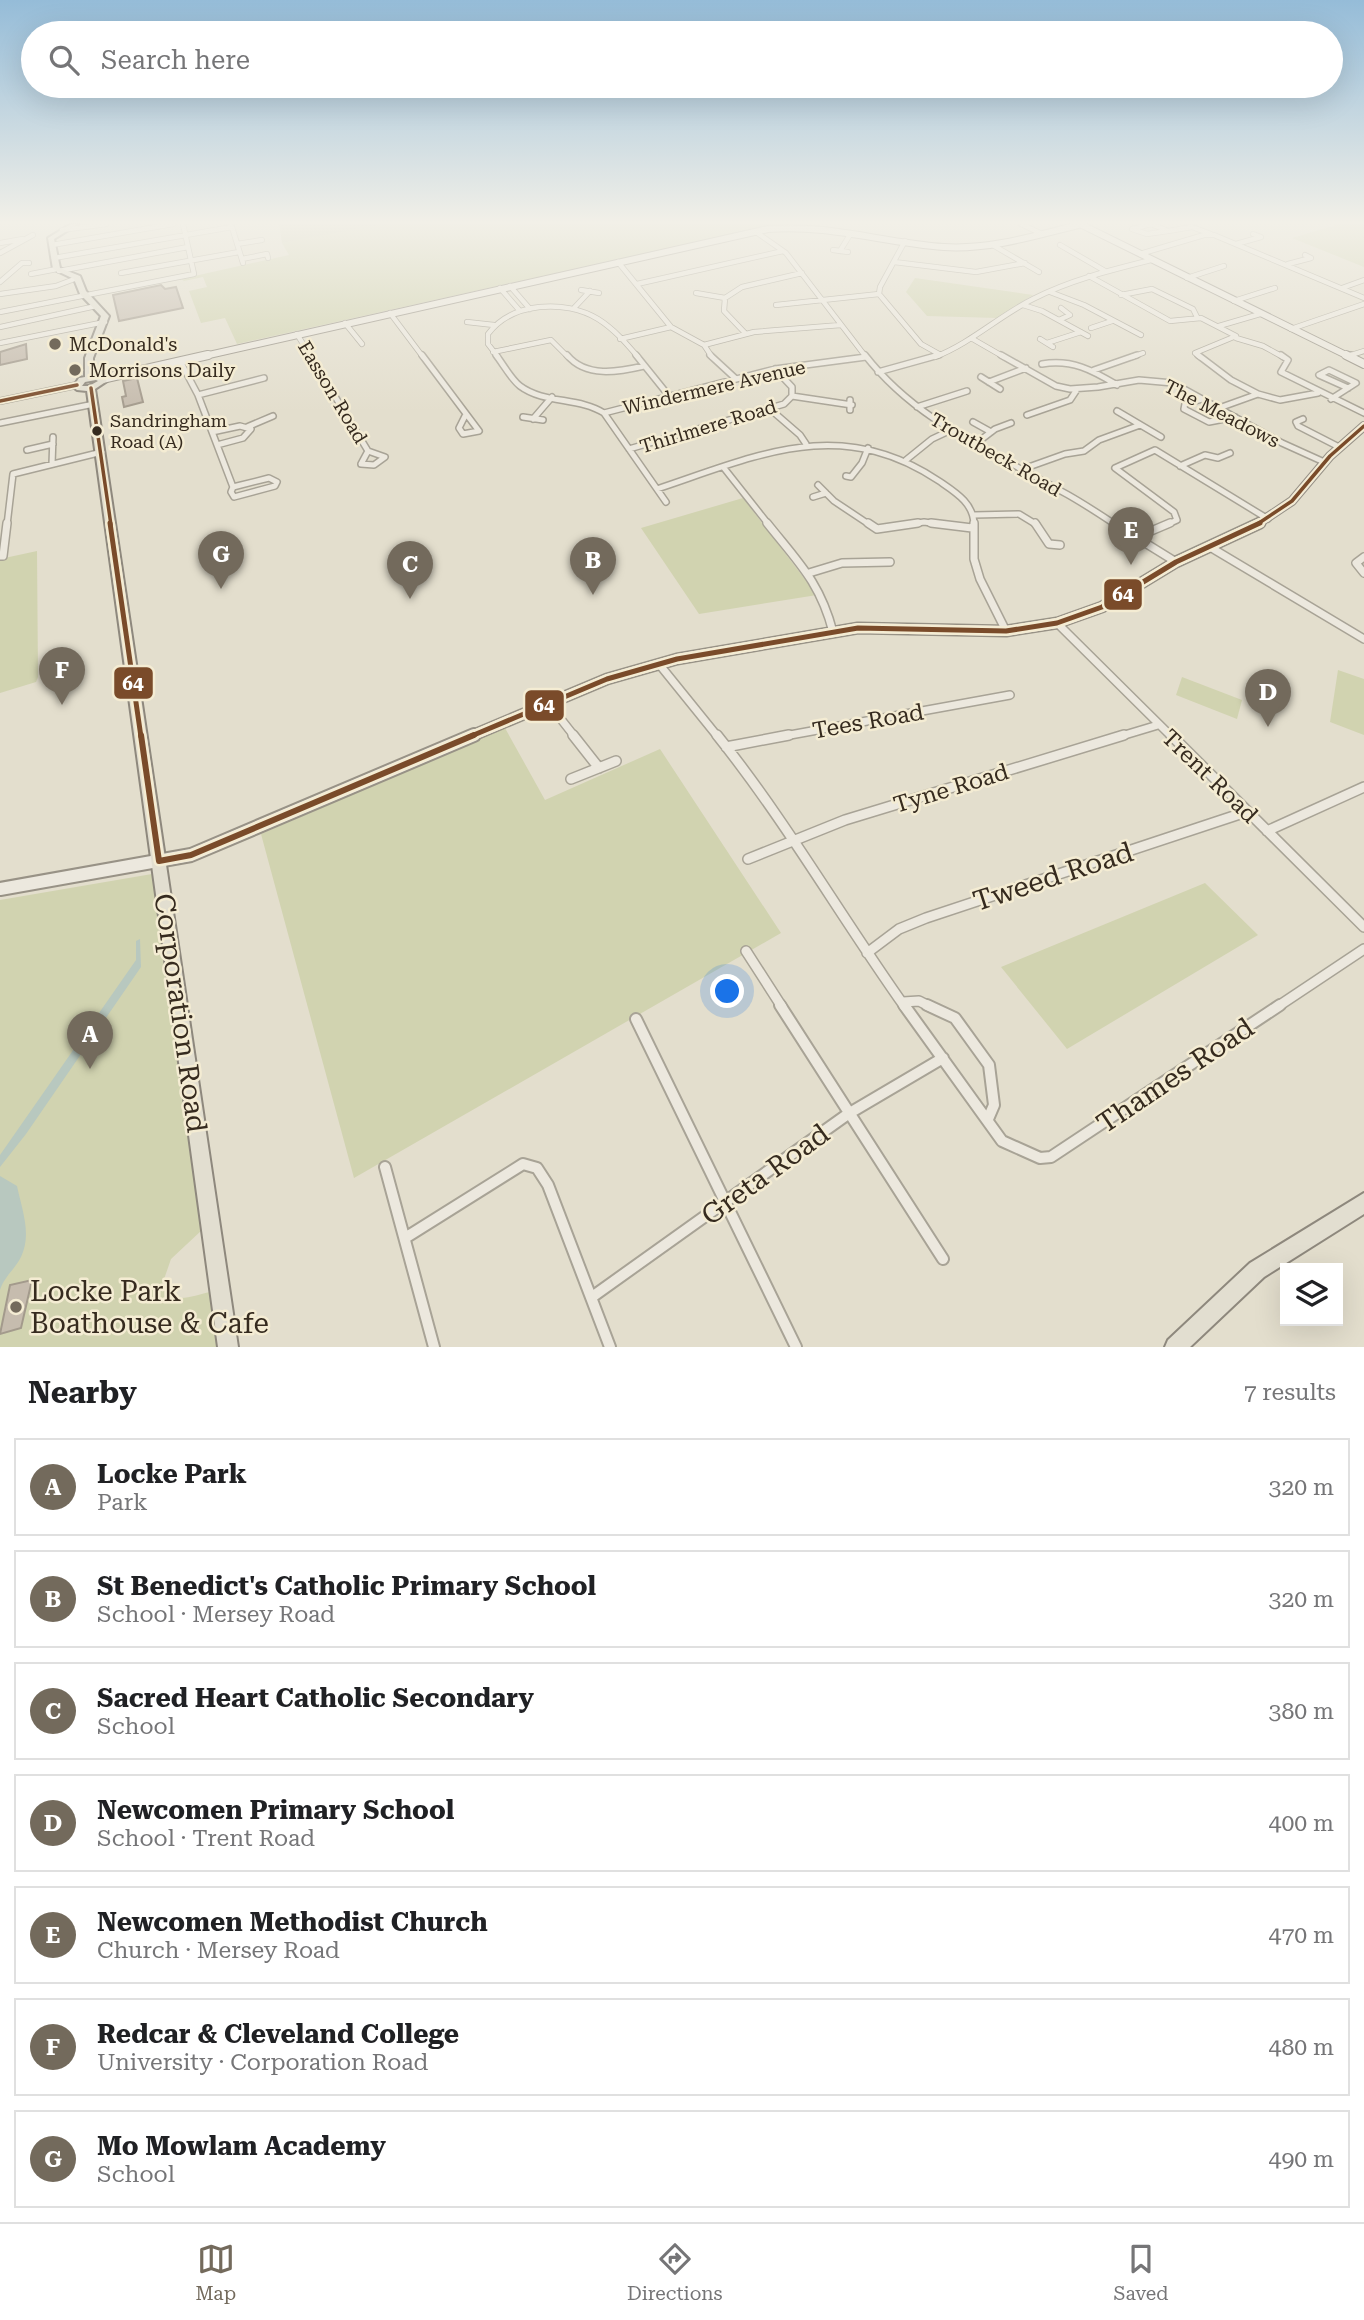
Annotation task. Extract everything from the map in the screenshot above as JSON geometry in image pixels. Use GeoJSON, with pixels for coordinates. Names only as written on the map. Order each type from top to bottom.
{"type":"FeatureCollection","features":[{"type":"Feature","properties":{"kind":"main road"},"geometry":{"type":"LineString","coordinates":[[82,287],[105,316],[105,322],[91,346],[89,377]]}},
{"type":"Feature","properties":{"kind":"main road"},"geometry":{"type":"LineString","coordinates":[[89,377],[102,379],[99,385],[80,389],[77,385],[89,377]]}},
{"type":"Feature","properties":{"kind":"main road","name":"Corporation Road"},"geometry":{"type":"LineString","coordinates":[[92,388],[118,589],[228,1347]]}},
{"type":"Feature","properties":{"kind":"main road"},"geometry":{"type":"LineString","coordinates":[[1175,1347],[1257,1270],[1364,1203]]}},
{"type":"Feature","properties":{"kind":"street"},"geometry":{"type":"LineString","coordinates":[[0,294],[50,287]]}},
{"type":"Feature","properties":{"kind":"street"},"geometry":{"type":"LineString","coordinates":[[0,312],[128,287]]}},
{"type":"Feature","properties":{"kind":"street"},"geometry":{"type":"LineString","coordinates":[[102,379],[506,287]]}},
{"type":"Feature","properties":{"kind":"street"},"geometry":{"type":"LineString","coordinates":[[511,287],[530,309]]}},
{"type":"Feature","properties":{"kind":"street"},"geometry":{"type":"LineString","coordinates":[[639,287],[671,327],[704,345],[711,356],[735,378]]}},
{"type":"Feature","properties":{"kind":"street"},"geometry":{"type":"LineString","coordinates":[[696,293],[725,298],[743,287]]}},
{"type":"Feature","properties":{"kind":"street","name":"Troutbeck Road"},"geometry":{"type":"LineString","coordinates":[[812,287],[878,372],[917,407],[949,431],[1023,469],[1176,562]]}},
{"type":"Feature","properties":{"kind":"street"},"geometry":{"type":"LineString","coordinates":[[880,287],[879,293],[921,344],[939,354]]}},
{"type":"Feature","properties":{"kind":"street"},"geometry":{"type":"LineString","coordinates":[[878,372],[928,360],[971,338],[1023,305],[1062,287]]}},
{"type":"Feature","properties":{"kind":"street"},"geometry":{"type":"LineString","coordinates":[[1107,287],[1170,323],[1197,317],[1219,326],[1236,338],[1286,358],[1281,372],[1318,393],[1364,413]]}},
{"type":"Feature","properties":{"kind":"street"},"geometry":{"type":"LineString","coordinates":[[1204,287],[1364,364]]}},
{"type":"Feature","properties":{"kind":"street"},"geometry":{"type":"LineString","coordinates":[[500,288],[520,311]]}},
{"type":"Feature","properties":{"kind":"street"},"geometry":{"type":"LineString","coordinates":[[1342,288],[1364,298]]}},
{"type":"Feature","properties":{"kind":"street"},"geometry":{"type":"LineString","coordinates":[[1120,295],[1152,289],[1193,309],[1197,317]]}},
{"type":"Feature","properties":{"kind":"street"},"geometry":{"type":"LineString","coordinates":[[1234,301],[1275,289]]}},
{"type":"Feature","properties":{"kind":"street"},"geometry":{"type":"LineString","coordinates":[[581,290],[599,293]]}},
{"type":"Feature","properties":{"kind":"street"},"geometry":{"type":"LineString","coordinates":[[574,308],[590,291]]}},
{"type":"Feature","properties":{"kind":"street"},"geometry":{"type":"LineString","coordinates":[[1049,292],[1084,305],[1141,335]]}},
{"type":"Feature","properties":{"kind":"street"},"geometry":{"type":"LineString","coordinates":[[776,305],[879,293]]}},
{"type":"Feature","properties":{"kind":"street"},"geometry":{"type":"LineString","coordinates":[[725,298],[724,311],[745,333]]}},
{"type":"Feature","properties":{"kind":"street"},"geometry":{"type":"LineString","coordinates":[[1291,329],[1364,304]]}},
{"type":"Feature","properties":{"kind":"street"},"geometry":{"type":"LineString","coordinates":[[1023,305],[1088,336]]}},
{"type":"Feature","properties":{"kind":"street"},"geometry":{"type":"LineString","coordinates":[[0,327],[96,306]]}},
{"type":"Feature","properties":{"kind":"street"},"geometry":{"type":"LineString","coordinates":[[467,322],[494,325],[520,311],[574,308],[598,317],[669,396]]}},
{"type":"Feature","properties":{"kind":"street"},"geometry":{"type":"LineString","coordinates":[[1059,320],[1070,315],[1060,308]]}},
{"type":"Feature","properties":{"kind":"street"},"geometry":{"type":"LineString","coordinates":[[390,313],[479,431],[475,434],[463,434],[459,428],[466,414]]}},
{"type":"Feature","properties":{"kind":"street"},"geometry":{"type":"LineString","coordinates":[[1219,326],[1260,314]]}},
{"type":"Feature","properties":{"kind":"street"},"geometry":{"type":"LineString","coordinates":[[1091,328],[1112,321]]}},
{"type":"Feature","properties":{"kind":"street"},"geometry":{"type":"LineString","coordinates":[[0,343],[105,322]]}},
{"type":"Feature","properties":{"kind":"street"},"geometry":{"type":"LineString","coordinates":[[345,323],[362,344]]}},
{"type":"Feature","properties":{"kind":"street"},"geometry":{"type":"LineString","coordinates":[[704,345],[745,333],[841,324]]}},
{"type":"Feature","properties":{"kind":"street"},"geometry":{"type":"LineString","coordinates":[[494,325],[487,339],[520,386],[551,397],[592,405],[604,413],[666,502]]}},
{"type":"Feature","properties":{"kind":"street"},"geometry":{"type":"LineString","coordinates":[[620,339],[671,327]]}},
{"type":"Feature","properties":{"kind":"street"},"geometry":{"type":"LineString","coordinates":[[1047,343],[1081,332]]}},
{"type":"Feature","properties":{"kind":"street","name":"Easson Road"},"geometry":{"type":"LineString","coordinates":[[297,334],[368,451]]}},
{"type":"Feature","properties":{"kind":"street"},"geometry":{"type":"LineString","coordinates":[[971,338],[1056,386],[1076,391],[1070,400],[1027,415]]}},
{"type":"Feature","properties":{"kind":"street"},"geometry":{"type":"LineString","coordinates":[[1236,338],[1195,353],[1231,380],[1267,398],[1286,401],[1318,393]]}},
{"type":"Feature","properties":{"kind":"street"},"geometry":{"type":"LineString","coordinates":[[1040,339],[1053,346]]}},
{"type":"Feature","properties":{"kind":"street"},"geometry":{"type":"LineString","coordinates":[[494,352],[551,340],[572,361],[582,366],[614,371],[644,366]]}},
{"type":"Feature","properties":{"kind":"street"},"geometry":{"type":"LineString","coordinates":[[1004,355],[1016,351]]}},
{"type":"Feature","properties":{"kind":"street"},"geometry":{"type":"LineString","coordinates":[[1348,356],[1364,351]]}},
{"type":"Feature","properties":{"kind":"street"},"geometry":{"type":"LineString","coordinates":[[1119,353],[1127,358]]}},
{"type":"Feature","properties":{"kind":"street"},"geometry":{"type":"LineString","coordinates":[[1094,370],[1143,353]]}},
{"type":"Feature","properties":{"kind":"street"},"geometry":{"type":"LineString","coordinates":[[1051,354],[1094,370],[1117,385]]}},
{"type":"Feature","properties":{"kind":"street","name":"Windermere Avenue"},"geometry":{"type":"LineString","coordinates":[[604,413],[775,369],[866,357]]}},
{"type":"Feature","properties":{"kind":"street"},"geometry":{"type":"LineString","coordinates":[[1042,364],[1062,360]]}},
{"type":"Feature","properties":{"kind":"street"},"geometry":{"type":"LineString","coordinates":[[180,361],[198,395],[233,487],[231,492],[234,497],[269,489],[277,482],[269,478],[233,487]]}},
{"type":"Feature","properties":{"kind":"street"},"geometry":{"type":"LineString","coordinates":[[989,382],[1026,368]]}},
{"type":"Feature","properties":{"kind":"street","name":"Thirlmere Road"},"geometry":{"type":"LineString","coordinates":[[629,449],[784,404],[792,397],[792,387],[775,369]]}},
{"type":"Feature","properties":{"kind":"street"},"geometry":{"type":"LineString","coordinates":[[1331,398],[1348,388],[1356,383],[1329,370],[1319,375],[1348,388]]}},
{"type":"Feature","properties":{"kind":"street"},"geometry":{"type":"LineString","coordinates":[[981,377],[1000,389]]}},
{"type":"Feature","properties":{"kind":"street"},"geometry":{"type":"LineString","coordinates":[[198,395],[264,378]]}},
{"type":"Feature","properties":{"kind":"street","name":"The Meadows"},"geometry":{"type":"LineString","coordinates":[[1076,391],[1148,380],[1165,381],[1291,448],[1324,462]]}},
{"type":"Feature","properties":{"kind":"street"},"geometry":{"type":"LineString","coordinates":[[0,401],[77,385]]}},
{"type":"Feature","properties":{"kind":"street"},"geometry":{"type":"LineString","coordinates":[[960,387],[973,396]]}},
{"type":"Feature","properties":{"kind":"street"},"geometry":{"type":"LineString","coordinates":[[917,407],[967,391]]}},
{"type":"Feature","properties":{"kind":"street"},"geometry":{"type":"LineString","coordinates":[[1219,408],[1258,394]]}},
{"type":"Feature","properties":{"kind":"street"},"geometry":{"type":"LineString","coordinates":[[533,419],[551,397]]}},
{"type":"Feature","properties":{"kind":"street"},"geometry":{"type":"LineString","coordinates":[[792,397],[851,405]]}},
{"type":"Feature","properties":{"kind":"street"},"geometry":{"type":"LineString","coordinates":[[1202,399],[1185,404],[1184,409],[1211,424],[1219,424],[1235,417]]}},
{"type":"Feature","properties":{"kind":"street"},"geometry":{"type":"LineString","coordinates":[[0,423],[94,404]]}},
{"type":"Feature","properties":{"kind":"street"},"geometry":{"type":"LineString","coordinates":[[770,409],[800,435],[806,444]]}},
{"type":"Feature","properties":{"kind":"street"},"geometry":{"type":"LineString","coordinates":[[1117,411],[1161,437]]}},
{"type":"Feature","properties":{"kind":"street"},"geometry":{"type":"LineString","coordinates":[[1037,412],[1046,418]]}},
{"type":"Feature","properties":{"kind":"street"},"geometry":{"type":"LineString","coordinates":[[212,432],[247,427],[273,416]]}},
{"type":"Feature","properties":{"kind":"street"},"geometry":{"type":"LineString","coordinates":[[523,417],[543,420]]}},
{"type":"Feature","properties":{"kind":"street"},"geometry":{"type":"LineString","coordinates":[[1303,419],[1296,422],[1298,426],[1339,447]]}},
{"type":"Feature","properties":{"kind":"street"},"geometry":{"type":"LineString","coordinates":[[973,422],[991,432]]}},
{"type":"Feature","properties":{"kind":"street"},"geometry":{"type":"LineString","coordinates":[[974,445],[991,432],[1012,423]]}},
{"type":"Feature","properties":{"kind":"street"},"geometry":{"type":"LineString","coordinates":[[1023,469],[1065,454],[1084,451],[1099,440],[1140,425]]}},
{"type":"Feature","properties":{"kind":"street"},"geometry":{"type":"LineString","coordinates":[[0,889],[191,855],[607,679],[659,664],[876,626],[966,632],[1006,631],[1057,624],[1102,607],[1176,562],[1268,519],[1292,501],[1324,462],[1364,426]]}},
{"type":"Feature","properties":{"kind":"street"},"geometry":{"type":"LineString","coordinates":[[217,445],[243,438],[251,429],[247,427]]}},
{"type":"Feature","properties":{"kind":"street"},"geometry":{"type":"LineString","coordinates":[[906,460],[932,439],[949,431]]}},
{"type":"Feature","properties":{"kind":"street"},"geometry":{"type":"LineString","coordinates":[[52,464],[53,437]]}},
{"type":"Feature","properties":{"kind":"street"},"geometry":{"type":"LineString","coordinates":[[27,450],[53,444]]}},
{"type":"Feature","properties":{"kind":"street"},"geometry":{"type":"LineString","coordinates":[[657,489],[806,444],[868,448],[906,460],[959,496],[974,515],[974,559],[980,579],[1006,631]]}},
{"type":"Feature","properties":{"kind":"street"},"geometry":{"type":"LineString","coordinates":[[846,476],[851,477],[858,469],[868,448]]}},
{"type":"Feature","properties":{"kind":"street"},"geometry":{"type":"LineString","coordinates":[[1138,537],[1177,520],[1178,516],[1115,468],[1154,450],[1268,519]]}},
{"type":"Feature","properties":{"kind":"street"},"geometry":{"type":"LineString","coordinates":[[0,556],[3,556],[13,474],[102,452]]}},
{"type":"Feature","properties":{"kind":"street"},"geometry":{"type":"LineString","coordinates":[[1180,466],[1205,455],[1219,457],[1230,453]]}},
{"type":"Feature","properties":{"kind":"street"},"geometry":{"type":"LineString","coordinates":[[724,468],[808,573],[825,601],[833,632]]}},
{"type":"Feature","properties":{"kind":"street"},"geometry":{"type":"LineString","coordinates":[[818,485],[877,529],[924,523],[972,528]]}},
{"type":"Feature","properties":{"kind":"street"},"geometry":{"type":"LineString","coordinates":[[813,497],[826,493]]}},
{"type":"Feature","properties":{"kind":"street"},"geometry":{"type":"LineString","coordinates":[[974,515],[1027,514],[1037,521],[1049,544],[1060,545]]}},
{"type":"Feature","properties":{"kind":"street"},"geometry":{"type":"LineString","coordinates":[[1210,547],[1364,639]]}},
{"type":"Feature","properties":{"kind":"street"},"geometry":{"type":"LineString","coordinates":[[1364,557],[1356,563],[1364,573]]}},
{"type":"Feature","properties":{"kind":"street"},"geometry":{"type":"LineString","coordinates":[[808,573],[842,563],[890,562]]}},
{"type":"Feature","properties":{"kind":"street","name":"Trent Road"},"geometry":{"type":"LineString","coordinates":[[1057,624],[1364,927]]}},
{"type":"Feature","properties":{"kind":"street","name":"Thames Road"},"geometry":{"type":"LineString","coordinates":[[659,664],[726,747],[794,840],[867,953],[1002,1141],[1040,1158],[1051,1157],[1364,949]]}},
{"type":"Feature","properties":{"kind":"street","name":"Tees Road"},"geometry":{"type":"LineString","coordinates":[[726,747],[1010,695]]}},
{"type":"Feature","properties":{"kind":"street"},"geometry":{"type":"LineString","coordinates":[[549,704],[565,730],[584,745],[598,768]]}},
{"type":"Feature","properties":{"kind":"street","name":"Tyne Road"},"geometry":{"type":"LineString","coordinates":[[748,859],[845,820],[1158,725]]}},
{"type":"Feature","properties":{"kind":"street"},"geometry":{"type":"LineString","coordinates":[[571,779],[616,761]]}},
{"type":"Feature","properties":{"kind":"street"},"geometry":{"type":"LineString","coordinates":[[1267,831],[1364,787]]}},
{"type":"Feature","properties":{"kind":"street","name":"Tweed Road"},"geometry":{"type":"LineString","coordinates":[[867,953],[899,929],[926,918],[1246,812]]}},
{"type":"Feature","properties":{"kind":"street"},"geometry":{"type":"LineString","coordinates":[[746,951],[943,1259]]}},
{"type":"Feature","properties":{"kind":"street"},"geometry":{"type":"LineString","coordinates":[[903,1002],[919,1001],[955,1018],[976,1046],[989,1065],[994,1105],[988,1119]]}},
{"type":"Feature","properties":{"kind":"street"},"geometry":{"type":"LineString","coordinates":[[636,1019],[796,1347]]}},
{"type":"Feature","properties":{"kind":"street","name":"Greta Road"},"geometry":{"type":"LineString","coordinates":[[592,1297],[848,1114],[943,1058]]}},
{"type":"Feature","properties":{"kind":"street"},"geometry":{"type":"LineString","coordinates":[[405,1238],[523,1164],[537,1168],[548,1185],[610,1347]]}},
{"type":"Feature","properties":{"kind":"street"},"geometry":{"type":"LineString","coordinates":[[385,1167],[434,1347]]}},
{"type":"Feature","properties":{"kind":"green space"},"geometry":{"type":"Polygon","coordinates":[[[207,287],[494,287],[237,344],[225,318],[201,323],[189,291],[207,287]]]}},
{"type":"Feature","properties":{"kind":"green space"},"geometry":{"type":"Polygon","coordinates":[[[909,287],[976,287],[1033,295],[997,318],[927,316],[906,292],[909,287]]]}},
{"type":"Feature","properties":{"kind":"green space"},"geometry":{"type":"Polygon","coordinates":[[[743,498],[817,595],[699,614],[641,528],[743,498]]]}},
{"type":"Feature","properties":{"kind":"green space"},"geometry":{"type":"Polygon","coordinates":[[[37,551],[38,677],[36,682],[0,693],[0,559],[37,551]]]}},
{"type":"Feature","properties":{"kind":"green space"},"geometry":{"type":"Polygon","coordinates":[[[1338,670],[1364,679],[1364,735],[1330,722],[1338,670]]]}},
{"type":"Feature","properties":{"kind":"green space"},"geometry":{"type":"Polygon","coordinates":[[[1182,677],[1242,700],[1237,719],[1176,695],[1182,677]]]}},
{"type":"Feature","properties":{"kind":"green space"},"geometry":{"type":"Polygon","coordinates":[[[505,728],[545,800],[660,749],[781,933],[354,1178],[261,834],[505,728]]]}},
{"type":"Feature","properties":{"kind":"green space"},"geometry":{"type":"Polygon","coordinates":[[[152,874],[202,1230],[171,1259],[162,1285],[171,1296],[176,1297],[210,1292],[217,1347],[0,1347],[0,900],[152,874]]]}},
{"type":"Feature","properties":{"kind":"green space"},"geometry":{"type":"Polygon","coordinates":[[[1205,883],[1258,935],[1067,1049],[1001,967],[1205,883]]]}},
{"type":"Feature","properties":{"kind":"shaded area"},"geometry":{"type":"Polygon","coordinates":[[[140,939],[141,967],[26,1134],[0,1167],[0,1155],[136,960],[136,941],[140,939]]]}},
{"type":"Feature","properties":{"kind":"shaded area"},"geometry":{"type":"Polygon","coordinates":[[[0,1176],[17,1186],[26,1240],[21,1257],[0,1290],[0,1176]]]}},
{"type":"Feature","properties":{"kind":"building"},"geometry":{"type":"Polygon","coordinates":[[[152,287],[176,287],[183,308],[119,321],[113,295],[152,287]]]}},
{"type":"Feature","properties":{"kind":"building"},"geometry":{"type":"Polygon","coordinates":[[[26,344],[27,359],[0,365],[0,352],[26,344]]]}},
{"type":"Feature","properties":{"kind":"building"},"geometry":{"type":"Polygon","coordinates":[[[137,378],[143,402],[124,407],[122,397],[126,396],[123,381],[137,378]]]}},
{"type":"Feature","properties":{"kind":"building","name":"Locke Park Boathouse & Cafe"},"geometry":{"type":"Polygon","coordinates":[[[32,1280],[21,1328],[0,1334],[10,1285],[32,1280]]]}},
{"type":"Feature","properties":{"kind":"transit line","name":"64"},"geometry":{"type":"LineString","coordinates":[[0,401],[77,385]]}},
{"type":"Feature","properties":{"kind":"transit line","name":"64"},"geometry":{"type":"LineString","coordinates":[[91,388],[159,861],[191,855],[607,679],[677,659],[858,628],[1006,631],[1057,623],[1083,615],[1102,607],[1176,562],[1268,519],[1292,501],[1330,456],[1364,426]]}},
{"type":"Feature","properties":{"kind":"place","name":"McDonald's"},"geometry":{"type":"Point","coordinates":[55,344]}},
{"type":"Feature","properties":{"kind":"place","name":"Morrisons Daily"},"geometry":{"type":"Point","coordinates":[75,370]}},
{"type":"Feature","properties":{"kind":"place","name":"Sandringham Road (A)"},"geometry":{"type":"Point","coordinates":[97,431]}},
{"type":"Feature","properties":{"kind":"place","name":"Newcomen Methodist Church"},"geometry":{"type":"Point","coordinates":[1131,565]}},
{"type":"Feature","properties":{"kind":"place","name":"Mo Mowlam Academy"},"geometry":{"type":"Point","coordinates":[221,589]}},
{"type":"Feature","properties":{"kind":"place","name":"St Benedict's Catholic Primary School"},"geometry":{"type":"Point","coordinates":[593,595]}},
{"type":"Feature","properties":{"kind":"place","name":"Sacred Heart Catholic Secondary"},"geometry":{"type":"Point","coordinates":[410,599]}},
{"type":"Feature","properties":{"kind":"place","name":"Redcar & Cleveland College"},"geometry":{"type":"Point","coordinates":[62,705]}},
{"type":"Feature","properties":{"kind":"place","name":"Newcomen Primary School"},"geometry":{"type":"Point","coordinates":[1268,727]}},
{"type":"Feature","properties":{"kind":"place","name":"Locke Park"},"geometry":{"type":"Point","coordinates":[90,1069]}},
{"type":"Feature","properties":{"kind":"place","name":"Locke Park Boathouse & Cafe"},"geometry":{"type":"Point","coordinates":[16,1307]}}]}
